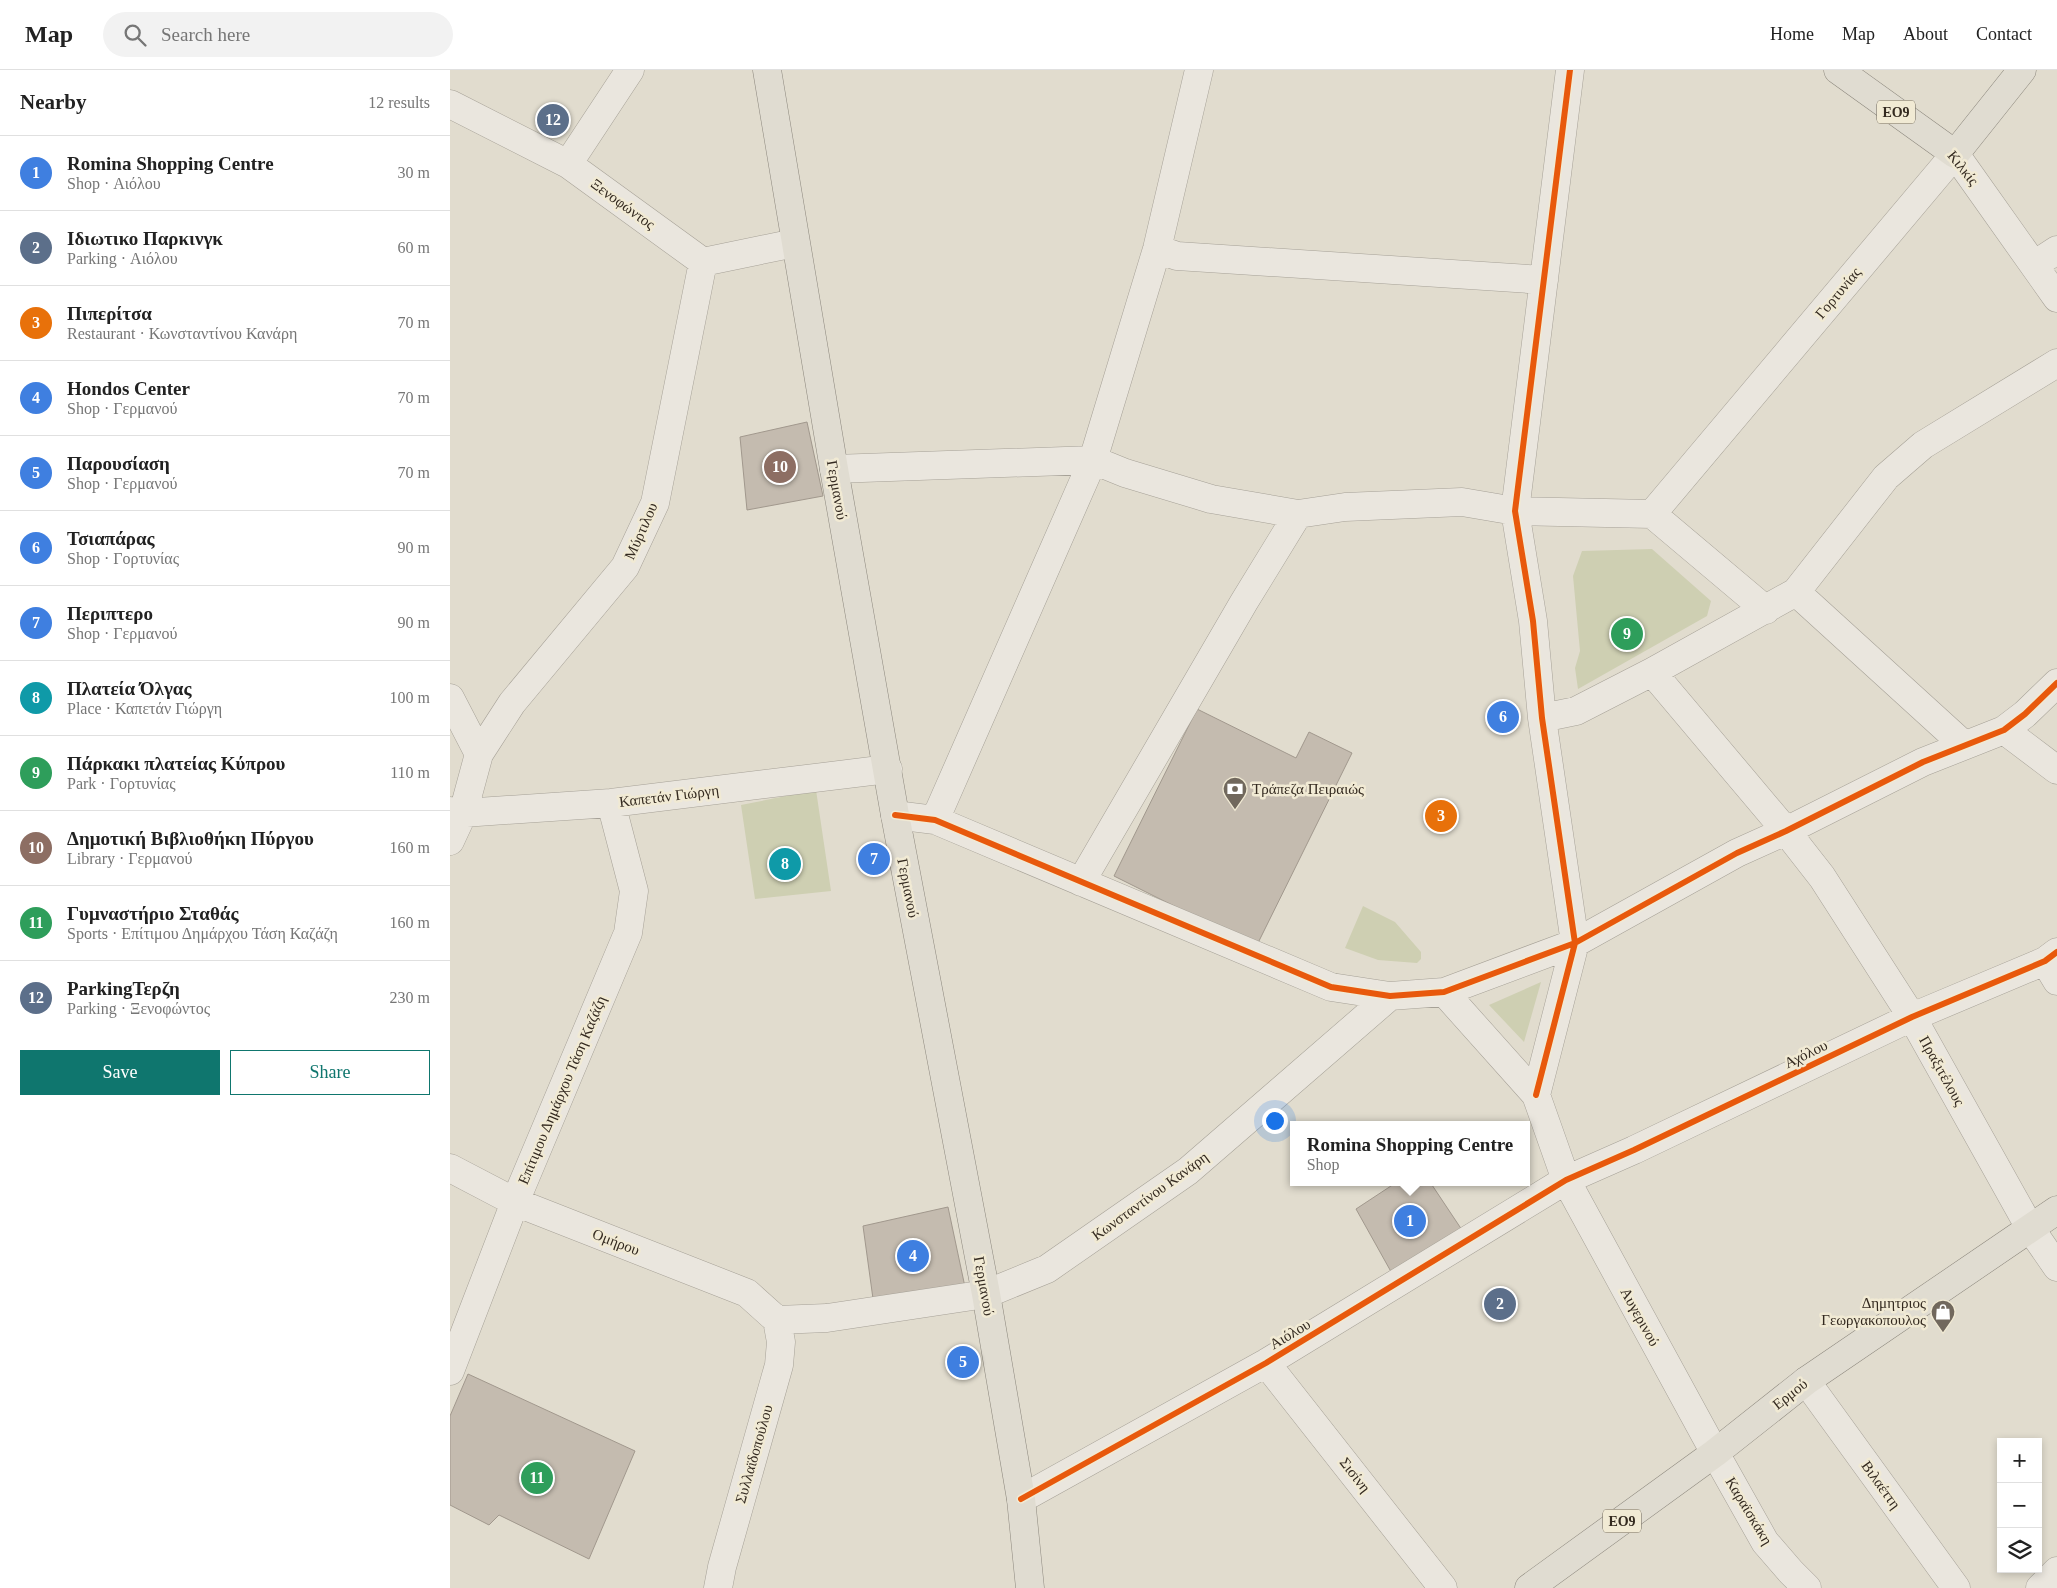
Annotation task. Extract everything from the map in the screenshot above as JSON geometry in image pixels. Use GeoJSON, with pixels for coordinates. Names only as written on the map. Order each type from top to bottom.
{"type":"FeatureCollection","features":[{"type":"Feature","properties":{"kind":"main road","name":"Γερμανού"},"geometry":{"type":"LineString","coordinates":[[767,70],[795,243],[895,815],[986,1294],[1021,1500],[1030,1588]]}},
{"type":"Feature","properties":{"kind":"main road","name":"Κιλκίς"},"geometry":{"type":"LineString","coordinates":[[1838,70],[1955,154]]}},
{"type":"Feature","properties":{"kind":"main road","name":"Γορτυνίας"},"geometry":{"type":"LineString","coordinates":[[1955,154],[2022,70]]}},
{"type":"Feature","properties":{"kind":"main road","name":"Ερμού"},"geometry":{"type":"LineString","coordinates":[[1529,1588],[1715,1453],[1806,1382],[2057,1210]]}},
{"type":"Feature","properties":{"kind":"street"},"geometry":{"type":"LineString","coordinates":[[568,164],[630,70]]}},
{"type":"Feature","properties":{"kind":"street"},"geometry":{"type":"LineString","coordinates":[[935,820],[1093,460],[1157,249],[1199,70]]}},
{"type":"Feature","properties":{"kind":"street"},"geometry":{"type":"LineString","coordinates":[[1536,1095],[1575,943],[1542,718],[1534,622],[1515,511],[1570,70]]}},
{"type":"Feature","properties":{"kind":"street","name":"Ξενοφώντος"},"geometry":{"type":"LineString","coordinates":[[452,109],[568,164],[703,262]]}},
{"type":"Feature","properties":{"kind":"street","name":"Κιλκίς"},"geometry":{"type":"LineString","coordinates":[[1955,154],[2057,298]]}},
{"type":"Feature","properties":{"kind":"street","name":"Γορτυνίας"},"geometry":{"type":"LineString","coordinates":[[1652,514],[1955,154]]}},
{"type":"Feature","properties":{"kind":"street"},"geometry":{"type":"LineString","coordinates":[[703,262],[795,243]]}},
{"type":"Feature","properties":{"kind":"street"},"geometry":{"type":"LineString","coordinates":[[1157,249],[1177,256],[1544,280]]}},
{"type":"Feature","properties":{"kind":"street"},"geometry":{"type":"LineString","coordinates":[[2034,266],[2057,250]]}},
{"type":"Feature","properties":{"kind":"street","name":"Μύρτιλου"},"geometry":{"type":"LineString","coordinates":[[450,840],[456,812],[479,754],[512,703],[625,567],[655,503],[703,262]]}},
{"type":"Feature","properties":{"kind":"street"},"geometry":{"type":"LineString","coordinates":[[1542,718],[1576,711],[1652,672],[1796,592],[1886,477],[1923,445],[2057,363]]}},
{"type":"Feature","properties":{"kind":"street"},"geometry":{"type":"LineString","coordinates":[[834,469],[1093,460],[1124,473],[1211,499],[1298,514],[1345,507],[1462,502],[1515,511],[1652,514],[1766,610]]}},
{"type":"Feature","properties":{"kind":"street"},"geometry":{"type":"LineString","coordinates":[[1080,882],[1298,514]]}},
{"type":"Feature","properties":{"kind":"street"},"geometry":{"type":"LineString","coordinates":[[1796,592],[1964,745]]}},
{"type":"Feature","properties":{"kind":"street","name":"Πραξιτέλους"},"geometry":{"type":"LineString","coordinates":[[1652,672],[1822,876],[1912,1017],[2030,1228],[2057,1267]]}},
{"type":"Feature","properties":{"kind":"street"},"geometry":{"type":"LineString","coordinates":[[895,815],[935,820],[1331,987],[1390,996],[1444,992],[1575,943],[1737,853],[1786,831],[1923,762],[2004,730],[2025,714],[2057,683]]}},
{"type":"Feature","properties":{"kind":"street"},"geometry":{"type":"LineString","coordinates":[[450,698],[479,754]]}},
{"type":"Feature","properties":{"kind":"street"},"geometry":{"type":"LineString","coordinates":[[2004,730],[2057,770]]}},
{"type":"Feature","properties":{"kind":"street","name":"Καπετάν Γιώργη"},"geometry":{"type":"LineString","coordinates":[[456,812],[611,803],[888,769]]}},
{"type":"Feature","properties":{"kind":"street","name":"Επίτιμου Δημάρχου Τάση Καζάζη"},"geometry":{"type":"LineString","coordinates":[[450,1371],[515,1202],[628,933],[634,892],[611,803]]}},
{"type":"Feature","properties":{"kind":"street","name":"Αχόλου"},"geometry":{"type":"LineString","coordinates":[[1566,1180],[1634,1150],[1912,1017],[2053,965]]}},
{"type":"Feature","properties":{"kind":"street"},"geometry":{"type":"LineString","coordinates":[[1444,992],[1536,1095]]}},
{"type":"Feature","properties":{"kind":"street","name":"Κωνσταντίνου Κανάρη"},"geometry":{"type":"LineString","coordinates":[[777,1320],[827,1318],[986,1294],[1048,1269],[1188,1172],[1390,996]]}},
{"type":"Feature","properties":{"kind":"street","name":"Αυγερινού"},"geometry":{"type":"LineString","coordinates":[[1536,1095],[1566,1180],[1715,1453]]}},
{"type":"Feature","properties":{"kind":"street","name":"Ομήρου"},"geometry":{"type":"LineString","coordinates":[[450,1168],[515,1202],[747,1293],[777,1320]]}},
{"type":"Feature","properties":{"kind":"street","name":"Αιόλου"},"geometry":{"type":"LineString","coordinates":[[1021,1500],[1266,1363],[1566,1180]]}},
{"type":"Feature","properties":{"kind":"street","name":"Συλλαϊδοπούλου"},"geometry":{"type":"LineString","coordinates":[[718,1588],[779,1365],[781,1342],[777,1320]]}},
{"type":"Feature","properties":{"kind":"street","name":"Σισίνη"},"geometry":{"type":"LineString","coordinates":[[1266,1363],[1443,1588]]}},
{"type":"Feature","properties":{"kind":"street","name":"Βιλαέττη"},"geometry":{"type":"LineString","coordinates":[[1806,1382],[1956,1588]]}},
{"type":"Feature","properties":{"kind":"street","name":"Καραϊσκάκη"},"geometry":{"type":"LineString","coordinates":[[1715,1453],[1765,1542],[1807,1588]]}},
{"type":"Feature","properties":{"kind":"street"},"geometry":{"type":"LineString","coordinates":[[2040,1588],[2057,1570]]}},
{"type":"Feature","properties":{"kind":"green space"},"geometry":{"type":"Polygon","coordinates":[[[1652,549],[1711,601],[1707,616],[1578,689],[1575,668],[1580,651],[1573,576],[1582,551],[1652,549]]]}},
{"type":"Feature","properties":{"kind":"green space"},"geometry":{"type":"Polygon","coordinates":[[[816,790],[831,891],[755,899],[741,805],[816,790]]]}},
{"type":"Feature","properties":{"kind":"green space"},"geometry":{"type":"Polygon","coordinates":[[[1363,906],[1395,922],[1421,952],[1421,959],[1417,963],[1378,960],[1345,948],[1363,906]]]}},
{"type":"Feature","properties":{"kind":"green space"},"geometry":{"type":"Polygon","coordinates":[[[1541,982],[1524,1042],[1489,1005],[1541,982]]]}},
{"type":"Feature","properties":{"kind":"building"},"geometry":{"type":"Polygon","coordinates":[[[807,422],[823,496],[747,510],[740,437],[807,422]]]}},
{"type":"Feature","properties":{"kind":"building","name":"Τράπεζα Πειραιώς"},"geometry":{"type":"Polygon","coordinates":[[[1197,709],[1296,758],[1309,732],[1352,753],[1256,947],[1114,876],[1197,709]]]}},
{"type":"Feature","properties":{"kind":"building"},"geometry":{"type":"Polygon","coordinates":[[[1391,1186],[1433,1186],[1464,1233],[1394,1277],[1356,1209],[1391,1186]]]}},
{"type":"Feature","properties":{"kind":"building"},"geometry":{"type":"Polygon","coordinates":[[[948,1207],[965,1287],[874,1306],[863,1226],[948,1207]]]}},
{"type":"Feature","properties":{"kind":"building"},"geometry":{"type":"Polygon","coordinates":[[[468,1374],[635,1451],[589,1559],[499,1515],[489,1525],[450,1505],[450,1416],[468,1374]]]}},
{"type":"Feature","properties":{"kind":"cycle path"},"geometry":{"type":"LineString","coordinates":[[1536,1095],[1575,943],[1542,718],[1533,621],[1515,511],[1570,70]]}},
{"type":"Feature","properties":{"kind":"cycle path"},"geometry":{"type":"LineString","coordinates":[[895,815],[935,820],[1331,987],[1390,996],[1444,992],[1575,943],[1737,853],[1786,831],[1923,762],[2004,730],[2025,714],[2057,683]]}},
{"type":"Feature","properties":{"kind":"cycle path"},"geometry":{"type":"LineString","coordinates":[[1021,1499],[1266,1363],[1566,1180],[1634,1150],[1912,1017],[2045,961],[2057,952]]}},
{"type":"Feature","properties":{"kind":"place","name":"ParkingΤερζη"},"geometry":{"type":"Point","coordinates":[553,120]}},
{"type":"Feature","properties":{"kind":"place","name":"Δημοτική Βιβλιοθήκη Πύργου"},"geometry":{"type":"Point","coordinates":[780,467]}},
{"type":"Feature","properties":{"kind":"place","name":"Πάρκακι πλατείας Κύπρου"},"geometry":{"type":"Point","coordinates":[1627,634]}},
{"type":"Feature","properties":{"kind":"place","name":"Τσιαπάρας"},"geometry":{"type":"Point","coordinates":[1503,717]}},
{"type":"Feature","properties":{"kind":"place","name":"Τράπεζα Πειραιώς"},"geometry":{"type":"Point","coordinates":[1235,810]}},
{"type":"Feature","properties":{"kind":"place","name":"Πιπερίτσα"},"geometry":{"type":"Point","coordinates":[1441,816]}},
{"type":"Feature","properties":{"kind":"place","name":"Περιπτερο"},"geometry":{"type":"Point","coordinates":[874,859]}},
{"type":"Feature","properties":{"kind":"place","name":"Πλατεία Όλγας"},"geometry":{"type":"Point","coordinates":[785,864]}},
{"type":"Feature","properties":{"kind":"place","name":"Romina Shopping Centre"},"geometry":{"type":"Point","coordinates":[1410,1221]}},
{"type":"Feature","properties":{"kind":"place","name":"Hondos Center"},"geometry":{"type":"Point","coordinates":[913,1256]}},
{"type":"Feature","properties":{"kind":"place","name":"Ιδιωτικο Παρκινγκ"},"geometry":{"type":"Point","coordinates":[1500,1304]}},
{"type":"Feature","properties":{"kind":"place","name":"Δημητριος Γεωργακοπουλος"},"geometry":{"type":"Point","coordinates":[1943,1333]}},
{"type":"Feature","properties":{"kind":"place","name":"Παρουσίαση"},"geometry":{"type":"Point","coordinates":[963,1362]}},
{"type":"Feature","properties":{"kind":"place","name":"Γυμναστήριο Σταθάς"},"geometry":{"type":"Point","coordinates":[537,1478]}}]}
